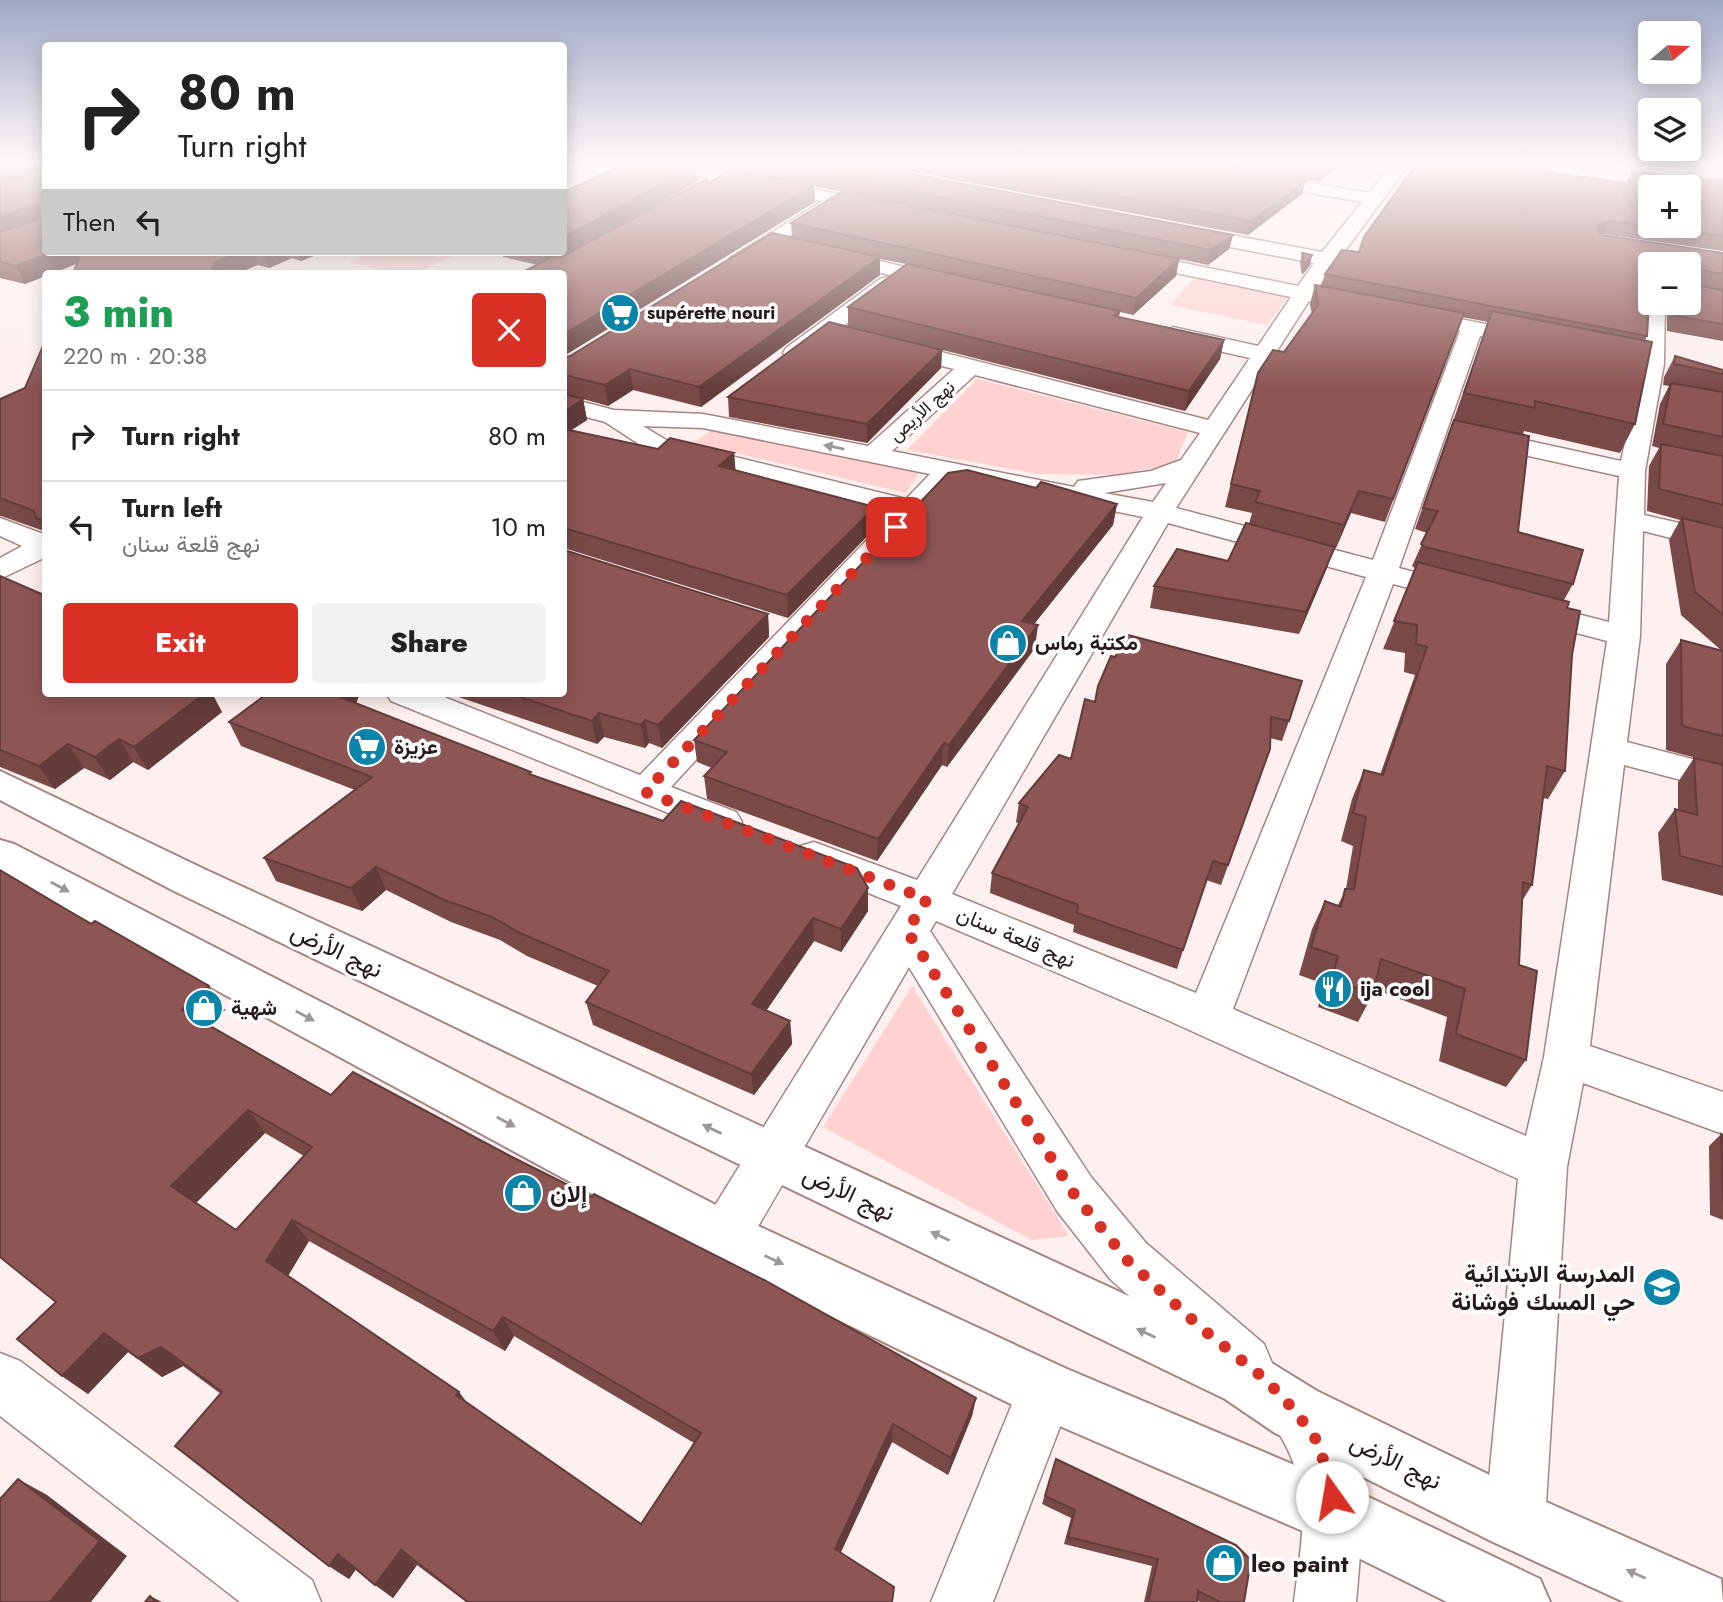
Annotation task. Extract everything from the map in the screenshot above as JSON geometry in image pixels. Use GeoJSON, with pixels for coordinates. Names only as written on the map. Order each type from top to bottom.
{"type":"FeatureCollection","features":[{"type":"Feature","properties":{"kind":"street"},"geometry":{"type":"LineString","coordinates":[[716,275],[776,238]]}},
{"type":"Feature","properties":{"kind":"street"},"geometry":{"type":"LineString","coordinates":[[1210,238],[1326,260]]}},
{"type":"Feature","properties":{"kind":"street"},"geometry":{"type":"LineString","coordinates":[[724,1237],[1160,512],[1326,260],[1344,238]]}},
{"type":"Feature","properties":{"kind":"street"},"geometry":{"type":"LineString","coordinates":[[769,242],[969,287]]}},
{"type":"Feature","properties":{"kind":"street"},"geometry":{"type":"LineString","coordinates":[[1112,254],[1342,301]]}},
{"type":"Feature","properties":{"kind":"street"},"geometry":{"type":"LineString","coordinates":[[781,363],[902,272]]}},
{"type":"Feature","properties":{"kind":"street"},"geometry":{"type":"LineString","coordinates":[[1394,311],[1549,343]]}},
{"type":"Feature","properties":{"kind":"street"},"geometry":{"type":"LineString","coordinates":[[1516,1520],[1544,1167],[1566,1057],[1624,636],[1631,520],[1642,460],[1654,315]]}},
{"type":"Feature","properties":{"kind":"street"},"geometry":{"type":"LineString","coordinates":[[1208,1017],[1383,572],[1472,327]]}},
{"type":"Feature","properties":{"kind":"street"},"geometry":{"type":"LineString","coordinates":[[825,329],[852,336]]}},
{"type":"Feature","properties":{"kind":"street"},"geometry":{"type":"LineString","coordinates":[[1156,330],[1264,354]]}},
{"type":"Feature","properties":{"kind":"street"},"geometry":{"type":"LineString","coordinates":[[878,343],[1215,429]]}},
{"type":"Feature","properties":{"kind":"street","name":"نهج الأريص"},"geometry":{"type":"LineString","coordinates":[[873,455],[971,366]]}},
{"type":"Feature","properties":{"kind":"street"},"geometry":{"type":"LineString","coordinates":[[704,421],[726,404]]}},
{"type":"Feature","properties":{"kind":"street"},"geometry":{"type":"LineString","coordinates":[[567,405],[613,417],[704,421],[1160,512],[1624,636]]}},
{"type":"Feature","properties":{"kind":"street"},"geometry":{"type":"LineString","coordinates":[[613,417],[657,445],[913,509]]}},
{"type":"Feature","properties":{"kind":"street"},"geometry":{"type":"LineString","coordinates":[[1435,429],[1642,460]]}},
{"type":"Feature","properties":{"kind":"street"},"geometry":{"type":"LineString","coordinates":[[1044,488],[1105,487],[1156,478],[1191,465]]}},
{"type":"Feature","properties":{"kind":"street"},"geometry":{"type":"LineString","coordinates":[[645,792],[783,629],[913,509],[949,470]]}},
{"type":"Feature","properties":{"kind":"street"},"geometry":{"type":"LineString","coordinates":[[1631,520],[1723,542]]}},
{"type":"Feature","properties":{"kind":"street"},"geometry":{"type":"LineString","coordinates":[[0,526],[42,545]]}},
{"type":"Feature","properties":{"kind":"street"},"geometry":{"type":"LineString","coordinates":[[0,570],[42,548]]}},
{"type":"Feature","properties":{"kind":"street","name":"نهج قلعة سنان"},"geometry":{"type":"LineString","coordinates":[[413,697],[773,841],[917,915],[1208,1017],[1544,1167]]}},
{"type":"Feature","properties":{"kind":"street"},"geometry":{"type":"LineString","coordinates":[[1608,749],[1723,779]]}},
{"type":"Feature","properties":{"kind":"street","name":"نهج الأرض"},"geometry":{"type":"LineString","coordinates":[[0,784],[189,880],[1245,1379],[1296,1412],[1516,1520],[1698,1602]]}},
{"type":"Feature","properties":{"kind":"street"},"geometry":{"type":"LineString","coordinates":[[0,855],[724,1237],[1046,1390],[1334,1513],[1517,1602]]}},
{"type":"Feature","properties":{"kind":"street"},"geometry":{"type":"LineString","coordinates":[[917,915],[1081,1204],[1128,1261],[1199,1326],[1265,1379],[1296,1412],[1317,1441],[1330,1481],[1334,1513],[1325,1602]]}},
{"type":"Feature","properties":{"kind":"street"},"geometry":{"type":"LineString","coordinates":[[1566,1057],[1723,1113]]}},
{"type":"Feature","properties":{"kind":"street"},"geometry":{"type":"LineString","coordinates":[[0,1381],[290,1602]]}},
{"type":"Feature","properties":{"kind":"street"},"geometry":{"type":"LineString","coordinates":[[962,1602],[1046,1390]]}},
{"type":"Feature","properties":{"kind":"shaded area"},"geometry":{"type":"Polygon","coordinates":[[[362,256],[452,256],[422,270],[382,270],[349,262],[362,256]]]}},
{"type":"Feature","properties":{"kind":"shaded area"},"geometry":{"type":"Polygon","coordinates":[[[1198,275],[1291,293],[1267,325],[1170,305],[1198,275]]]}},
{"type":"Feature","properties":{"kind":"shaded area"},"geometry":{"type":"Polygon","coordinates":[[[977,379],[1188,432],[1175,464],[1116,475],[1038,474],[907,450],[977,379]]]}},
{"type":"Feature","properties":{"kind":"shaded area"},"geometry":{"type":"Polygon","coordinates":[[[716,427],[922,469],[906,493],[693,443],[716,427]]]}},
{"type":"Feature","properties":{"kind":"shaded area"},"geometry":{"type":"Polygon","coordinates":[[[912,986],[1069,1236],[1031,1240],[823,1127],[912,986]]]}},
{"type":"Feature","properties":{"kind":"building"},"geometry":{"type":"Polygon","coordinates":[[[0,238],[42,238],[42,256],[16,266],[0,262],[0,238]]]}},
{"type":"Feature","properties":{"kind":"building"},"geometry":{"type":"Polygon","coordinates":[[[598,238],[725,238],[567,332],[567,270],[527,270],[552,257],[567,254],[598,238]]]}},
{"type":"Feature","properties":{"kind":"building"},"geometry":{"type":"Polygon","coordinates":[[[764,238],[793,238],[880,257],[699,387],[630,369],[605,385],[567,376],[567,356],[764,238]]]}},
{"type":"Feature","properties":{"kind":"building"},"geometry":{"type":"Polygon","coordinates":[[[859,238],[1072,238],[1179,259],[1136,298],[859,238]]]}},
{"type":"Feature","properties":{"kind":"building"},"geometry":{"type":"Polygon","coordinates":[[[1149,238],[1229,238],[1211,250],[1149,238]]]}},
{"type":"Feature","properties":{"kind":"building"},"geometry":{"type":"Polygon","coordinates":[[[1364,238],[1621,238],[1723,253],[1723,274],[1701,270],[1701,252],[1638,252],[1638,315],[1648,315],[1647,336],[1325,274],[1342,250],[1359,252],[1364,238]]]}},
{"type":"Feature","properties":{"kind":"building"},"geometry":{"type":"Polygon","coordinates":[[[1302,253],[1312,255],[1305,265],[1302,253]]]}},
{"type":"Feature","properties":{"kind":"building"},"geometry":{"type":"Polygon","coordinates":[[[80,256],[229,256],[215,262],[212,270],[74,270],[80,256]]]}},
{"type":"Feature","properties":{"kind":"building"},"geometry":{"type":"Polygon","coordinates":[[[907,264],[1120,311],[1114,316],[1224,340],[1189,391],[848,307],[907,264]]]}},
{"type":"Feature","properties":{"kind":"building"},"geometry":{"type":"Polygon","coordinates":[[[1315,285],[1464,313],[1393,499],[1359,491],[1344,525],[1255,502],[1260,491],[1231,484],[1258,373],[1273,350],[1284,352],[1318,305],[1315,285]]]}},
{"type":"Feature","properties":{"kind":"building"},"geometry":{"type":"Polygon","coordinates":[[[1701,286],[1723,290],[1723,324],[1675,316],[1701,315],[1701,286]]]}},
{"type":"Feature","properties":{"kind":"building"},"geometry":{"type":"Polygon","coordinates":[[[1492,311],[1652,342],[1635,424],[1535,401],[1535,408],[1464,393],[1492,311]]]}},
{"type":"Feature","properties":{"kind":"building"},"geometry":{"type":"Polygon","coordinates":[[[829,322],[942,350],[867,424],[728,397],[829,322]]]}},
{"type":"Feature","properties":{"kind":"building"},"geometry":{"type":"Polygon","coordinates":[[[42,348],[42,520],[36,518],[34,511],[0,498],[0,399],[25,388],[42,348]]]}},
{"type":"Feature","properties":{"kind":"building"},"geometry":{"type":"Polygon","coordinates":[[[1675,356],[1723,370],[1723,374],[1674,364],[1675,356]]]}},
{"type":"Feature","properties":{"kind":"building"},"geometry":{"type":"Polygon","coordinates":[[[1671,383],[1723,392],[1723,437],[1663,424],[1671,383]]]}},
{"type":"Feature","properties":{"kind":"building"},"geometry":{"type":"Polygon","coordinates":[[[567,395],[583,399],[567,410],[567,395]]]}},
{"type":"Feature","properties":{"kind":"building"},"geometry":{"type":"Polygon","coordinates":[[[1454,420],[1529,436],[1518,532],[1583,550],[1573,584],[1421,544],[1438,511],[1423,508],[1454,420]]]}},
{"type":"Feature","properties":{"kind":"building"},"geometry":{"type":"Polygon","coordinates":[[[567,430],[658,449],[670,438],[734,453],[719,466],[875,507],[787,595],[567,529],[567,430]]]}},
{"type":"Feature","properties":{"kind":"building"},"geometry":{"type":"Polygon","coordinates":[[[1661,444],[1723,456],[1723,505],[1659,489],[1661,444]]]}},
{"type":"Feature","properties":{"kind":"building"},"geometry":{"type":"Polygon","coordinates":[[[967,470],[1036,488],[1041,482],[1117,504],[1022,621],[1038,625],[949,745],[944,743],[878,839],[704,776],[727,752],[694,740],[948,473],[967,470]]]}},
{"type":"Feature","properties":{"kind":"building"},"geometry":{"type":"Polygon","coordinates":[[[1682,518],[1723,528],[1723,615],[1695,592],[1682,518]]]}},
{"type":"Feature","properties":{"kind":"building"},"geometry":{"type":"Polygon","coordinates":[[[1246,523],[1335,547],[1306,612],[1154,586],[1177,549],[1228,561],[1246,523]]]}},
{"type":"Feature","properties":{"kind":"building"},"geometry":{"type":"Polygon","coordinates":[[[567,551],[768,614],[658,725],[645,720],[641,725],[599,713],[592,721],[520,697],[567,697],[567,551]]]}},
{"type":"Feature","properties":{"kind":"building"},"geometry":{"type":"Polygon","coordinates":[[[1418,562],[1569,602],[1567,608],[1580,611],[1572,655],[1565,771],[1547,766],[1532,885],[1523,882],[1519,965],[1537,971],[1526,1060],[1456,1034],[1465,989],[1381,959],[1373,994],[1332,979],[1338,956],[1311,947],[1325,901],[1341,907],[1345,889],[1354,889],[1366,817],[1353,813],[1364,770],[1383,775],[1427,647],[1416,644],[1417,625],[1394,621],[1418,562]]]}},
{"type":"Feature","properties":{"kind":"building"},"geometry":{"type":"Polygon","coordinates":[[[0,576],[42,594],[42,697],[200,697],[134,747],[119,739],[95,757],[68,744],[39,766],[0,750],[0,576]]]}},
{"type":"Feature","properties":{"kind":"building"},"geometry":{"type":"Polygon","coordinates":[[[1128,635],[1302,681],[1289,721],[1271,717],[1270,749],[1228,865],[1213,861],[1183,950],[1077,913],[1078,905],[992,873],[1028,807],[1019,803],[1059,755],[1071,759],[1085,699],[1095,702],[1098,686],[1111,656],[1115,657],[1128,635]]]}},
{"type":"Feature","properties":{"kind":"building"},"geometry":{"type":"Polygon","coordinates":[[[1681,640],[1723,651],[1723,736],[1682,726],[1681,640]]]}},
{"type":"Feature","properties":{"kind":"building"},"geometry":{"type":"Polygon","coordinates":[[[263,697],[340,697],[531,772],[529,774],[663,821],[681,801],[857,868],[868,888],[841,929],[813,918],[752,1004],[790,1021],[751,1074],[586,1002],[609,971],[520,933],[492,917],[442,899],[376,867],[351,888],[264,858],[372,777],[229,722],[263,697]]]}},
{"type":"Feature","properties":{"kind":"building"},"geometry":{"type":"Polygon","coordinates":[[[1694,758],[1723,765],[1723,867],[1680,856],[1675,809],[1697,815],[1694,758]]]}},
{"type":"Feature","properties":{"kind":"building"},"geometry":{"type":"Polygon","coordinates":[[[0,870],[91,924],[95,921],[209,986],[182,1010],[331,1095],[353,1072],[510,1156],[592,1197],[594,1194],[764,1280],[976,1398],[951,1458],[893,1424],[835,1549],[894,1587],[892,1602],[468,1602],[401,1550],[375,1585],[338,1554],[329,1566],[175,1446],[222,1392],[161,1347],[138,1358],[104,1333],[62,1376],[17,1339],[56,1302],[0,1257],[0,870]],[[248,1110],[171,1186],[236,1230],[312,1147],[248,1110]],[[292,1220],[266,1261],[459,1392],[456,1395],[641,1524],[701,1433],[503,1317],[493,1331],[292,1220]]]}},
{"type":"Feature","properties":{"kind":"building"},"geometry":{"type":"Polygon","coordinates":[[[1721,1134],[1723,1135],[1723,1201],[1721,1134]]]}},
{"type":"Feature","properties":{"kind":"building"},"geometry":{"type":"Polygon","coordinates":[[[1056,1459],[1236,1545],[1251,1560],[1244,1602],[1220,1602],[1198,1591],[1197,1602],[1148,1602],[1158,1559],[1068,1537],[1075,1510],[1045,1496],[1056,1459]]]}},
{"type":"Feature","properties":{"kind":"building"},"geometry":{"type":"Polygon","coordinates":[[[18,1479],[100,1541],[50,1602],[0,1602],[0,1499],[18,1479]]]}},
{"type":"Feature","properties":{"kind":"building"},"geometry":{"type":"Polygon","coordinates":[[[150,1596],[156,1602],[145,1602],[150,1596]]]}},
{"type":"Feature","properties":{"kind":"place","name":"supérette nouri"},"geometry":{"type":"Point","coordinates":[620,313]}},
{"type":"Feature","properties":{"kind":"place","name":"مكتبة رماس"},"geometry":{"type":"Point","coordinates":[1008,643]}},
{"type":"Feature","properties":{"kind":"place","name":"عزيزة"},"geometry":{"type":"Point","coordinates":[367,747]}},
{"type":"Feature","properties":{"kind":"place","name":"ija cool"},"geometry":{"type":"Point","coordinates":[1333,989]}},
{"type":"Feature","properties":{"kind":"place","name":"شهية"},"geometry":{"type":"Point","coordinates":[204,1008]}},
{"type":"Feature","properties":{"kind":"place","name":"إلان"},"geometry":{"type":"Point","coordinates":[523,1193]}},
{"type":"Feature","properties":{"kind":"place","name":"المدرسة الابتدائية حي المسك فوشانة"},"geometry":{"type":"Point","coordinates":[1662,1287]}},
{"type":"Feature","properties":{"kind":"place","name":"leo paint"},"geometry":{"type":"Point","coordinates":[1224,1563]}},
{"type":"Feature","properties":{"kind":"route"},"geometry":{"type":"LineString","coordinates":[[896,527],[645,792],[927,899],[907,931],[1074,1194],[1128,1261],[1199,1326],[1265,1379],[1296,1412],[1317,1441],[1330,1481],[1332,1497]]}}]}
